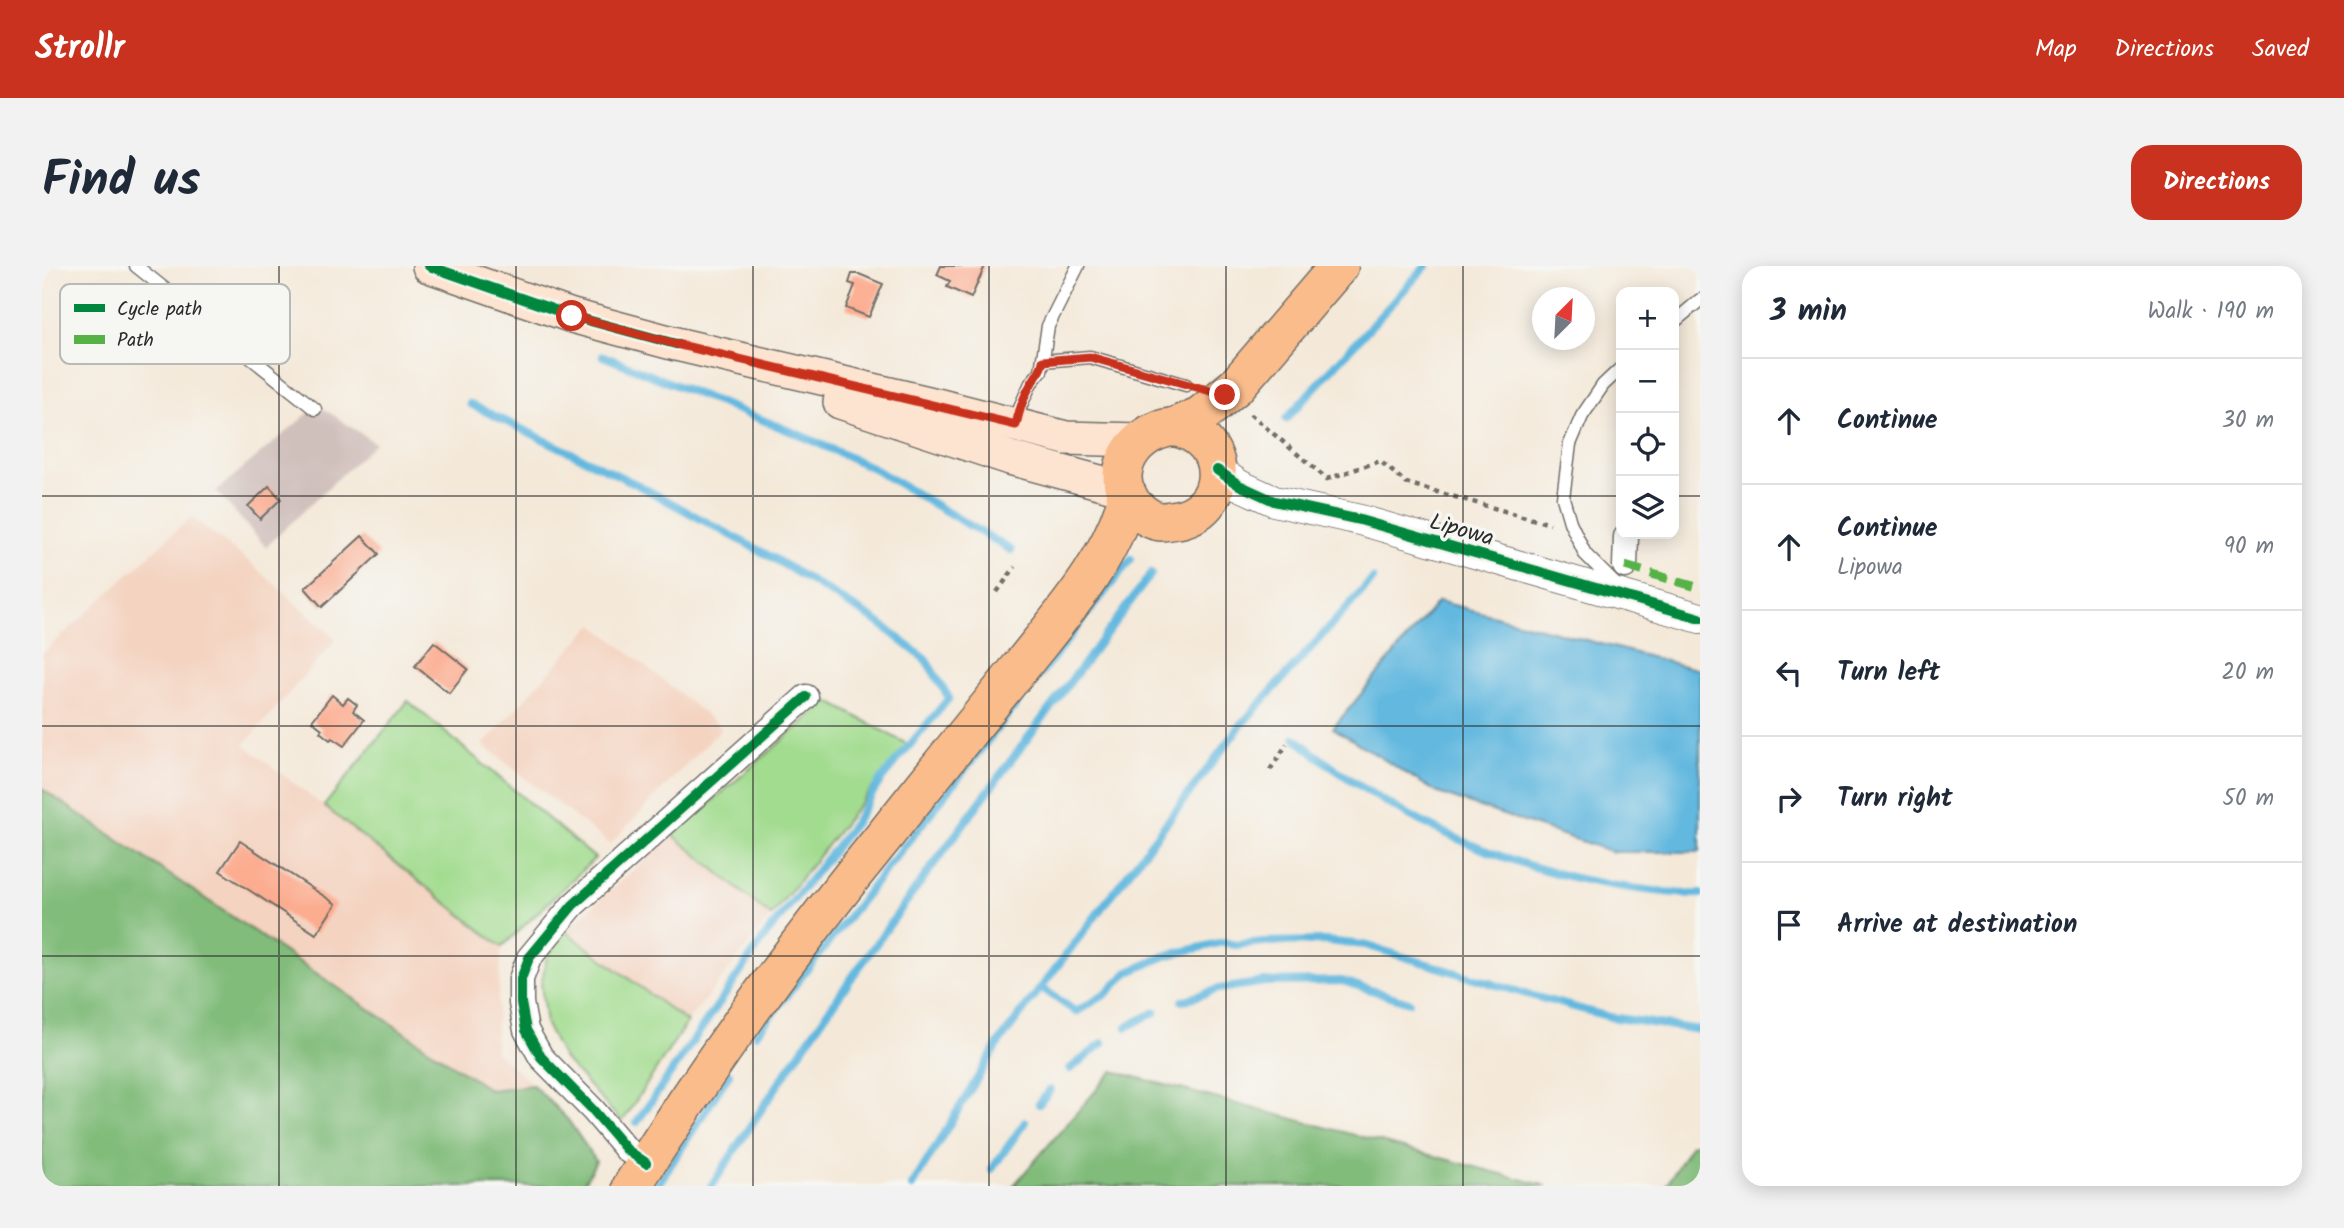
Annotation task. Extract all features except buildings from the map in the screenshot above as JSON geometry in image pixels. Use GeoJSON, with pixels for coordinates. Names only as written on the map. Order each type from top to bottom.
{"type":"FeatureCollection","features":[{"type":"Feature","properties":{"kind":"highway"},"geometry":{"type":"LineString","coordinates":[[1101,563],[1117,530],[1127,492],[1123,475],[1125,462],[1131,450],[1157,433],[1200,416],[1233,393],[1339,266]]}},
{"type":"Feature","properties":{"kind":"highway"},"geometry":{"type":"LineString","coordinates":[[1195,513],[1203,507],[1214,490],[1213,458],[1233,393]]}},
{"type":"Feature","properties":{"kind":"highway","name":"Lipowa"},"geometry":{"type":"LineString","coordinates":[[1157,433],[1199,436],[1213,458]]}},
{"type":"Feature","properties":{"kind":"highway","name":"Lipowa"},"geometry":{"type":"LineString","coordinates":[[1127,492],[1139,510],[1157,522],[1182,519],[1195,513]]}},
{"type":"Feature","properties":{"kind":"highway"},"geometry":{"type":"LineString","coordinates":[[639,1174],[776,975],[1101,563],[1124,542],[1157,522]]}},
{"type":"Feature","properties":{"kind":"main road","name":"Lipowa"},"geometry":{"type":"LineString","coordinates":[[429,266],[572,316],[676,344],[783,383],[1013,442],[1127,492]]}},
{"type":"Feature","properties":{"kind":"main road","name":"Lipowa"},"geometry":{"type":"LineString","coordinates":[[1013,442],[1157,433]]}},
{"type":"Feature","properties":{"kind":"street","name":"Lipowa"},"geometry":{"type":"LineString","coordinates":[[1213,458],[1239,485],[1274,501],[1360,520],[1700,618]]}},
{"type":"Feature","properties":{"kind":"street","name":"Lipowa"},"geometry":{"type":"LineString","coordinates":[[1195,513],[1274,501]]}},
{"type":"Feature","properties":{"kind":"street"},"geometry":{"type":"LineString","coordinates":[[1625,566],[1626,539]]}},
{"type":"Feature","properties":{"kind":"street"},"geometry":{"type":"LineString","coordinates":[[639,1174],[627,1150],[593,1110],[541,1058],[526,1030],[521,1003],[521,979],[529,958],[573,905],[806,697]]}},
{"type":"Feature","properties":{"kind":"lane"},"geometry":{"type":"LineString","coordinates":[[136,266],[159,284]]}},
{"type":"Feature","properties":{"kind":"lane"},"geometry":{"type":"LineString","coordinates":[[1013,442],[1021,405],[1031,383],[1041,371],[1048,326],[1078,266]]}},
{"type":"Feature","properties":{"kind":"lane"},"geometry":{"type":"LineString","coordinates":[[1679,318],[1700,300]]}},
{"type":"Feature","properties":{"kind":"lane"},"geometry":{"type":"LineString","coordinates":[[1043,361],[1090,357],[1186,384]]}},
{"type":"Feature","properties":{"kind":"lane"},"geometry":{"type":"LineString","coordinates":[[259,364],[315,409]]}},
{"type":"Feature","properties":{"kind":"lane","name":"Lipowa"},"geometry":{"type":"LineString","coordinates":[[1616,373],[1603,385],[1581,416],[1570,444],[1563,498],[1570,522],[1585,554],[1598,569],[1611,582],[1640,599],[1667,609]]}},
{"type":"Feature","properties":{"kind":"path"},"geometry":{"type":"LineString","coordinates":[[1233,393],[1327,479],[1380,461],[1406,483],[1559,527]]}},
{"type":"Feature","properties":{"kind":"path"},"geometry":{"type":"LineString","coordinates":[[997,592],[1015,567]]}},
{"type":"Feature","properties":{"kind":"path"},"geometry":{"type":"LineString","coordinates":[[1270,770],[1287,744]]}},
{"type":"Feature","properties":{"kind":"shaded area"},"geometry":{"type":"Polygon","coordinates":[[[318,405],[375,443],[266,547],[216,491],[318,405]]]}},
{"type":"Feature","properties":{"kind":"shaded area"},"geometry":{"type":"Polygon","coordinates":[[[191,517],[252,564],[336,639],[244,745],[502,947],[494,1050],[533,1085],[491,1090],[42,788],[42,654],[191,517]]]}},
{"type":"Feature","properties":{"kind":"shaded area"},"geometry":{"type":"Polygon","coordinates":[[[593,624],[722,728],[610,844],[483,745],[593,624]]]}},
{"type":"Feature","properties":{"kind":"shaded area"},"geometry":{"type":"Polygon","coordinates":[[[673,835],[771,916],[687,1022],[565,931],[673,835]]]}},
{"type":"Feature","properties":{"kind":"green space"},"geometry":{"type":"Polygon","coordinates":[[[408,701],[595,858],[502,947],[324,806],[408,701]]]}},
{"type":"Feature","properties":{"kind":"green space"},"geometry":{"type":"Polygon","coordinates":[[[828,701],[907,744],[771,916],[673,835],[828,701]]]}},
{"type":"Feature","properties":{"kind":"green space"},"geometry":{"type":"Polygon","coordinates":[[[42,789],[490,1090],[533,1085],[568,1120],[596,1161],[582,1186],[42,1186],[42,789]]]}},
{"type":"Feature","properties":{"kind":"green space"},"geometry":{"type":"Polygon","coordinates":[[[565,931],[687,1022],[622,1122],[563,1058],[546,1025],[541,984],[547,957],[565,931]]]}},
{"type":"Feature","properties":{"kind":"green space"},"geometry":{"type":"Polygon","coordinates":[[[1113,1071],[1547,1186],[1013,1186],[1113,1071]]]}},
{"type":"Feature","properties":{"kind":"green space"},"geometry":{"type":"Polygon","coordinates":[[[1700,1142],[1700,1186],[1666,1186],[1691,1144],[1700,1142]]]}},
{"type":"Feature","properties":{"kind":"water"},"geometry":{"type":"Polygon","coordinates":[[[1438,601],[1700,670],[1700,852],[1613,852],[1438,793],[1333,728],[1438,601]]]}},
{"type":"Feature","properties":{"kind":"waterway"},"geometry":{"type":"LineString","coordinates":[[1286,419],[1426,266]]}},
{"type":"Feature","properties":{"kind":"waterway"},"geometry":{"type":"LineString","coordinates":[[603,356],[795,433],[871,467],[1011,550]]}},
{"type":"Feature","properties":{"kind":"waterway"},"geometry":{"type":"LineString","coordinates":[[470,404],[638,485],[773,558],[878,622],[926,660],[949,698],[880,781],[854,824],[766,935],[637,1122]]}},
{"type":"Feature","properties":{"kind":"waterway"},"geometry":{"type":"LineString","coordinates":[[756,1034],[1131,559]]}},
{"type":"Feature","properties":{"kind":"waterway"},"geometry":{"type":"LineString","coordinates":[[712,1186],[870,952],[1151,574]]}},
{"type":"Feature","properties":{"kind":"waterway"},"geometry":{"type":"LineString","coordinates":[[912,1186],[998,1044],[1241,725],[1373,579]]}},
{"type":"Feature","properties":{"kind":"waterway"},"geometry":{"type":"LineString","coordinates":[[1295,738],[1374,795],[1416,819],[1505,858],[1599,883],[1700,894]]}},
{"type":"Feature","properties":{"kind":"waterway"},"geometry":{"type":"LineString","coordinates":[[1042,988],[1076,1012],[1106,994],[1127,973],[1165,956],[1223,942],[1235,945],[1325,941],[1365,945],[1610,1017],[1700,1030]]}},
{"type":"Feature","properties":{"kind":"waterway"},"geometry":{"type":"LineString","coordinates":[[1182,1001],[1219,989],[1265,982],[1342,981],[1409,1002]]}},
{"type":"Feature","properties":{"kind":"waterway"},"geometry":{"type":"LineString","coordinates":[[1127,1027],[1155,1012]]}},
{"type":"Feature","properties":{"kind":"waterway"},"geometry":{"type":"LineString","coordinates":[[1070,1069],[1103,1043]]}},
{"type":"Feature","properties":{"kind":"waterway"},"geometry":{"type":"LineString","coordinates":[[657,1186],[729,1074]]}},
{"type":"Feature","properties":{"kind":"waterway"},"geometry":{"type":"LineString","coordinates":[[1039,1104],[1050,1090]]}},
{"type":"Feature","properties":{"kind":"waterway"},"geometry":{"type":"LineString","coordinates":[[992,1169],[1025,1122]]}},
{"type":"Feature","properties":{"kind":"marked path"},"geometry":{"type":"LineString","coordinates":[[1625,566],[1700,588]]}},
{"type":"Feature","properties":{"kind":"cycle path"},"geometry":{"type":"LineString","coordinates":[[429,266],[572,316],[676,344]]}},
{"type":"Feature","properties":{"kind":"cycle path"},"geometry":{"type":"LineString","coordinates":[[1217,470],[1239,485],[1274,501],[1360,520],[1700,618]]}},
{"type":"Feature","properties":{"kind":"cycle path"},"geometry":{"type":"LineString","coordinates":[[646,1163],[627,1150],[593,1110],[541,1057],[526,1030],[521,1003],[521,979],[529,958],[573,905],[806,697]]}},
{"type":"Feature","properties":{"kind":"route"},"geometry":{"type":"LineString","coordinates":[[572,316],[676,344],[1016,425],[1021,405],[1031,383],[1041,371],[1043,361],[1090,357],[1225,395]]}}]}
